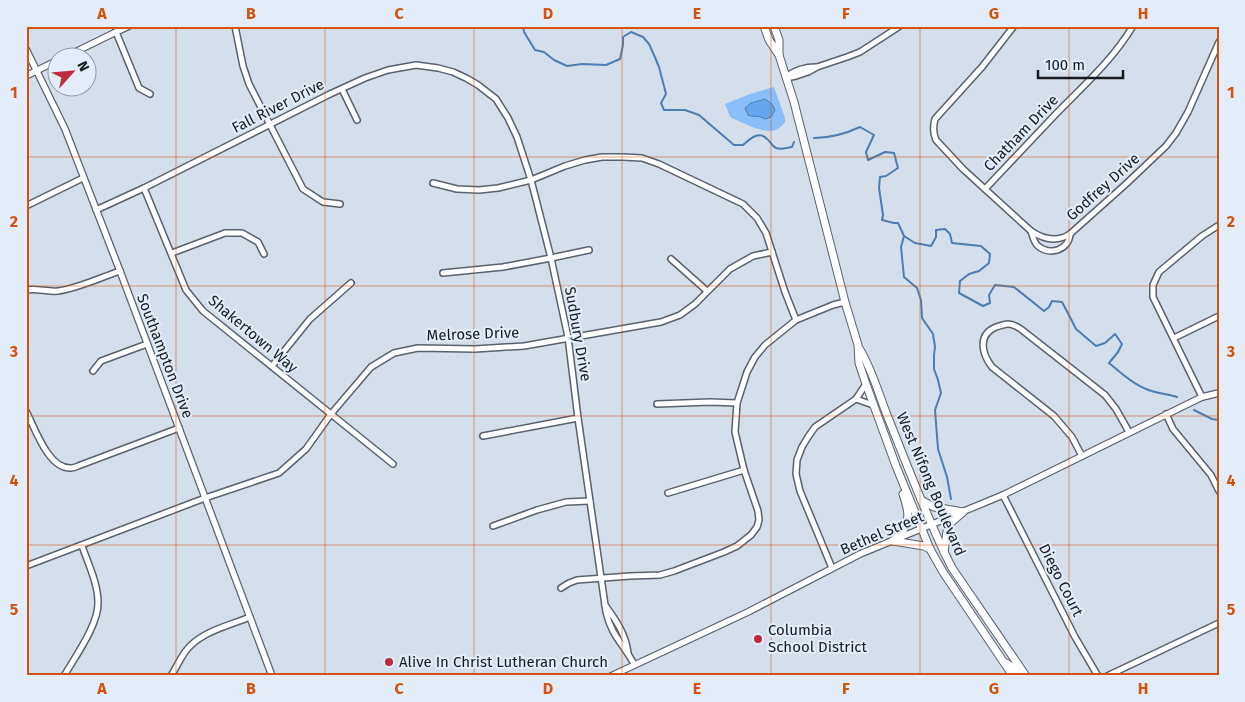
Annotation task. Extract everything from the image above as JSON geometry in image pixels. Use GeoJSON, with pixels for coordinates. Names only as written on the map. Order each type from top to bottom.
{"type":"FeatureCollection","features":[{"type":"Feature","properties":{"kind":"main road","name":"West Nifong Boulevard"},"geometry":{"type":"LineString","coordinates":[[764,26],[769,40],[779,56],[794,102],[845,302],[858,345],[868,363],[931,526],[944,553],[952,568],[1026,676]]}},
{"type":"Feature","properties":{"kind":"main road","name":"West Nifong Boulevard"},"geometry":{"type":"LineString","coordinates":[[774,26],[779,40],[779,56]]}},
{"type":"Feature","properties":{"kind":"main road","name":"West Nifong Boulevard"},"geometry":{"type":"LineString","coordinates":[[858,345],[859,363],[866,384],[896,466],[930,548],[952,586],[1013,676]]}},
{"type":"Feature","properties":{"kind":"main road"},"geometry":{"type":"LineString","coordinates":[[892,541],[904,529],[908,519],[908,507],[895,474],[896,466]]}},
{"type":"Feature","properties":{"kind":"main road"},"geometry":{"type":"LineString","coordinates":[[921,500],[934,507],[963,512]]}},
{"type":"Feature","properties":{"kind":"main road"},"geometry":{"type":"LineString","coordinates":[[944,553],[948,525],[963,512]]}},
{"type":"Feature","properties":{"kind":"main road"},"geometry":{"type":"LineString","coordinates":[[892,541],[930,548]]}},
{"type":"Feature","properties":{"kind":"main road"},"geometry":{"type":"LineString","coordinates":[[1004,662],[1014,668],[1020,676]]}},
{"type":"Feature","properties":{"kind":"street"},"geometry":{"type":"LineString","coordinates":[[84,48],[129,26]]}},
{"type":"Feature","properties":{"kind":"street"},"geometry":{"type":"LineString","coordinates":[[235,26],[239,50],[249,84],[303,189],[323,202],[340,204]]}},
{"type":"Feature","properties":{"kind":"street"},"geometry":{"type":"LineString","coordinates":[[786,78],[794,71],[806,67],[817,67],[860,52],[900,26]]}},
{"type":"Feature","properties":{"kind":"street","name":"Godfrey Drive"},"geometry":{"type":"LineString","coordinates":[[1014,26],[982,67],[935,119],[934,131],[936,140],[963,169],[1031,231],[1054,240],[1070,234],[1166,146],[1188,112],[1218,44]]}},
{"type":"Feature","properties":{"kind":"street","name":"Chatham Drive"},"geometry":{"type":"LineString","coordinates":[[985,189],[1099,71],[1133,26]]}},
{"type":"Feature","properties":{"kind":"street"},"geometry":{"type":"LineString","coordinates":[[116,32],[139,88],[150,94]]}},
{"type":"Feature","properties":{"kind":"street","name":"Southampton Drive"},"geometry":{"type":"LineString","coordinates":[[26,49],[65,129],[272,676]]}},
{"type":"Feature","properties":{"kind":"street"},"geometry":{"type":"LineString","coordinates":[[26,76],[48,65]]}},
{"type":"Feature","properties":{"kind":"street","name":"Fall River Drive"},"geometry":{"type":"LineString","coordinates":[[96,210],[342,89],[388,70],[416,66],[438,68],[453,72],[478,86]]}},
{"type":"Feature","properties":{"kind":"street","name":"Sudbury Drive"},"geometry":{"type":"LineString","coordinates":[[478,86],[496,99],[508,118],[517,137],[531,180],[551,258],[568,337],[607,619],[622,648],[634,664]]}},
{"type":"Feature","properties":{"kind":"street"},"geometry":{"type":"LineString","coordinates":[[342,89],[357,120]]}},
{"type":"Feature","properties":{"kind":"street"},"geometry":{"type":"LineString","coordinates":[[433,183],[457,189],[479,190],[498,188],[531,180],[585,160],[602,157],[623,156],[642,158],[658,164],[743,204],[757,218],[766,233],[796,320]]}},
{"type":"Feature","properties":{"kind":"street"},"geometry":{"type":"LineString","coordinates":[[26,206],[83,178]]}},
{"type":"Feature","properties":{"kind":"street","name":"Shakertown Way"},"geometry":{"type":"LineString","coordinates":[[144,188],[186,290],[203,311],[393,464]]}},
{"type":"Feature","properties":{"kind":"street"},"geometry":{"type":"LineString","coordinates":[[1202,397],[1153,297],[1153,285],[1159,272],[1202,236],[1219,225]]}},
{"type":"Feature","properties":{"kind":"street"},"geometry":{"type":"LineString","coordinates":[[1031,231],[1039,248],[1048,251],[1055,251],[1064,247],[1069,240],[1070,234]]}},
{"type":"Feature","properties":{"kind":"street"},"geometry":{"type":"LineString","coordinates":[[172,253],[225,233],[242,233],[258,242],[264,254]]}},
{"type":"Feature","properties":{"kind":"street"},"geometry":{"type":"LineString","coordinates":[[443,273],[503,267],[589,250]]}},
{"type":"Feature","properties":{"kind":"street","name":"Melrose Drive"},"geometry":{"type":"LineString","coordinates":[[26,566],[205,498],[279,473],[306,449],[331,414],[371,367],[394,353],[418,348],[475,349],[524,346],[661,322],[680,315],[695,304],[730,269],[753,256],[772,252]]}},
{"type":"Feature","properties":{"kind":"street"},"geometry":{"type":"LineString","coordinates":[[671,259],[707,291]]}},
{"type":"Feature","properties":{"kind":"street"},"geometry":{"type":"LineString","coordinates":[[26,290],[67,290],[120,271]]}},
{"type":"Feature","properties":{"kind":"street"},"geometry":{"type":"LineString","coordinates":[[272,366],[310,319],[351,283]]}},
{"type":"Feature","properties":{"kind":"street"},"geometry":{"type":"LineString","coordinates":[[561,588],[578,580],[660,575],[719,554],[736,546],[751,535],[757,527],[759,520],[758,511],[744,470],[735,432],[737,403],[747,372],[766,344],[796,320],[845,302]]}},
{"type":"Feature","properties":{"kind":"street"},"geometry":{"type":"LineString","coordinates":[[1174,338],[1219,316]]}},
{"type":"Feature","properties":{"kind":"street"},"geometry":{"type":"LineString","coordinates":[[1082,456],[1072,437],[1054,416],[992,367],[987,360],[983,346],[987,333],[992,329],[1008,324],[1015,325],[1022,330],[1105,395],[1116,409],[1129,432]]}},
{"type":"Feature","properties":{"kind":"street"},"geometry":{"type":"LineString","coordinates":[[93,371],[101,361],[147,344]]}},
{"type":"Feature","properties":{"kind":"street"},"geometry":{"type":"LineString","coordinates":[[832,568],[800,491],[796,474],[797,460],[802,447],[816,427],[856,399],[866,384]]}},
{"type":"Feature","properties":{"kind":"street","name":"Bethel Street"},"geometry":{"type":"LineString","coordinates":[[611,676],[748,612],[860,554],[1004,495],[1166,414],[1202,397],[1219,393]]}},
{"type":"Feature","properties":{"kind":"street"},"geometry":{"type":"LineString","coordinates":[[856,399],[874,405]]}},
{"type":"Feature","properties":{"kind":"street"},"geometry":{"type":"LineString","coordinates":[[656,404],[694,402],[737,403]]}},
{"type":"Feature","properties":{"kind":"street"},"geometry":{"type":"LineString","coordinates":[[26,411],[52,460],[62,466],[71,468],[179,428]]}},
{"type":"Feature","properties":{"kind":"street"},"geometry":{"type":"LineString","coordinates":[[1166,414],[1173,429],[1211,475],[1219,491]]}},
{"type":"Feature","properties":{"kind":"street"},"geometry":{"type":"LineString","coordinates":[[483,436],[578,418]]}},
{"type":"Feature","properties":{"kind":"street"},"geometry":{"type":"LineString","coordinates":[[668,493],[744,470]]}},
{"type":"Feature","properties":{"kind":"street","name":"Diego Court"},"geometry":{"type":"LineString","coordinates":[[1004,495],[1075,637],[1098,676]]}},
{"type":"Feature","properties":{"kind":"street"},"geometry":{"type":"LineString","coordinates":[[493,526],[566,502],[590,501]]}},
{"type":"Feature","properties":{"kind":"street"},"geometry":{"type":"LineString","coordinates":[[64,676],[96,617],[98,602],[95,582],[82,546]]}},
{"type":"Feature","properties":{"kind":"street"},"geometry":{"type":"LineString","coordinates":[[171,676],[186,650],[200,639],[212,632],[250,618]]}},
{"type":"Feature","properties":{"kind":"street"},"geometry":{"type":"LineString","coordinates":[[1107,676],[1219,623]]}},
{"type":"Feature","properties":{"kind":"shaded area"},"geometry":{"type":"Polygon","coordinates":[[[774,87],[785,118],[785,122],[778,129],[772,131],[762,130],[730,117],[725,104],[774,87]]]}},
{"type":"Feature","properties":{"kind":"shaded area"},"geometry":{"type":"Polygon","coordinates":[[[765,99],[772,104],[775,110],[771,117],[765,119],[748,115],[745,108],[751,103],[765,99]]]}},
{"type":"Feature","properties":{"kind":"waterway"},"geometry":{"type":"LineString","coordinates":[[523,26],[524,32],[535,50],[544,52],[554,60],[567,66],[582,64],[606,65],[620,59],[623,37],[631,32],[643,37],[649,44],[659,67],[666,94],[661,103],[664,110],[685,110],[699,115],[734,145],[743,145],[758,135],[764,136],[778,149],[792,147],[794,142]]}},
{"type":"Feature","properties":{"kind":"waterway"},"geometry":{"type":"LineString","coordinates":[[814,138],[837,135],[860,127],[874,135],[866,152],[868,160],[885,152],[894,153],[898,168],[886,176],[880,177],[879,188],[882,220],[898,223],[904,236],[901,247],[904,277],[917,288],[921,300],[922,318],[933,334],[935,347],[934,369],[941,393],[935,410],[938,449],[947,477],[951,499]]}},
{"type":"Feature","properties":{"kind":"waterway"},"geometry":{"type":"LineString","coordinates":[[904,236],[915,243],[931,246],[936,237],[936,230],[945,229],[950,234],[952,243],[981,246],[990,254],[989,263],[979,271],[969,274],[960,281],[959,293],[983,306],[990,303],[989,295],[995,285],[1014,287],[1044,311],[1052,301],[1062,302],[1076,329],[1096,346],[1105,343],[1115,334],[1122,344],[1109,363],[1122,374],[1136,384],[1153,392],[1177,397]]}},
{"type":"Feature","properties":{"kind":"waterway"},"geometry":{"type":"LineString","coordinates":[[1194,410],[1212,419],[1219,420]]}},
{"type":"Feature","properties":{"kind":"place","name":"Columbia School District"},"geometry":{"type":"Point","coordinates":[758,639]}},
{"type":"Feature","properties":{"kind":"place","name":"Alive In Christ Lutheran Church"},"geometry":{"type":"Point","coordinates":[389,662]}}]}
